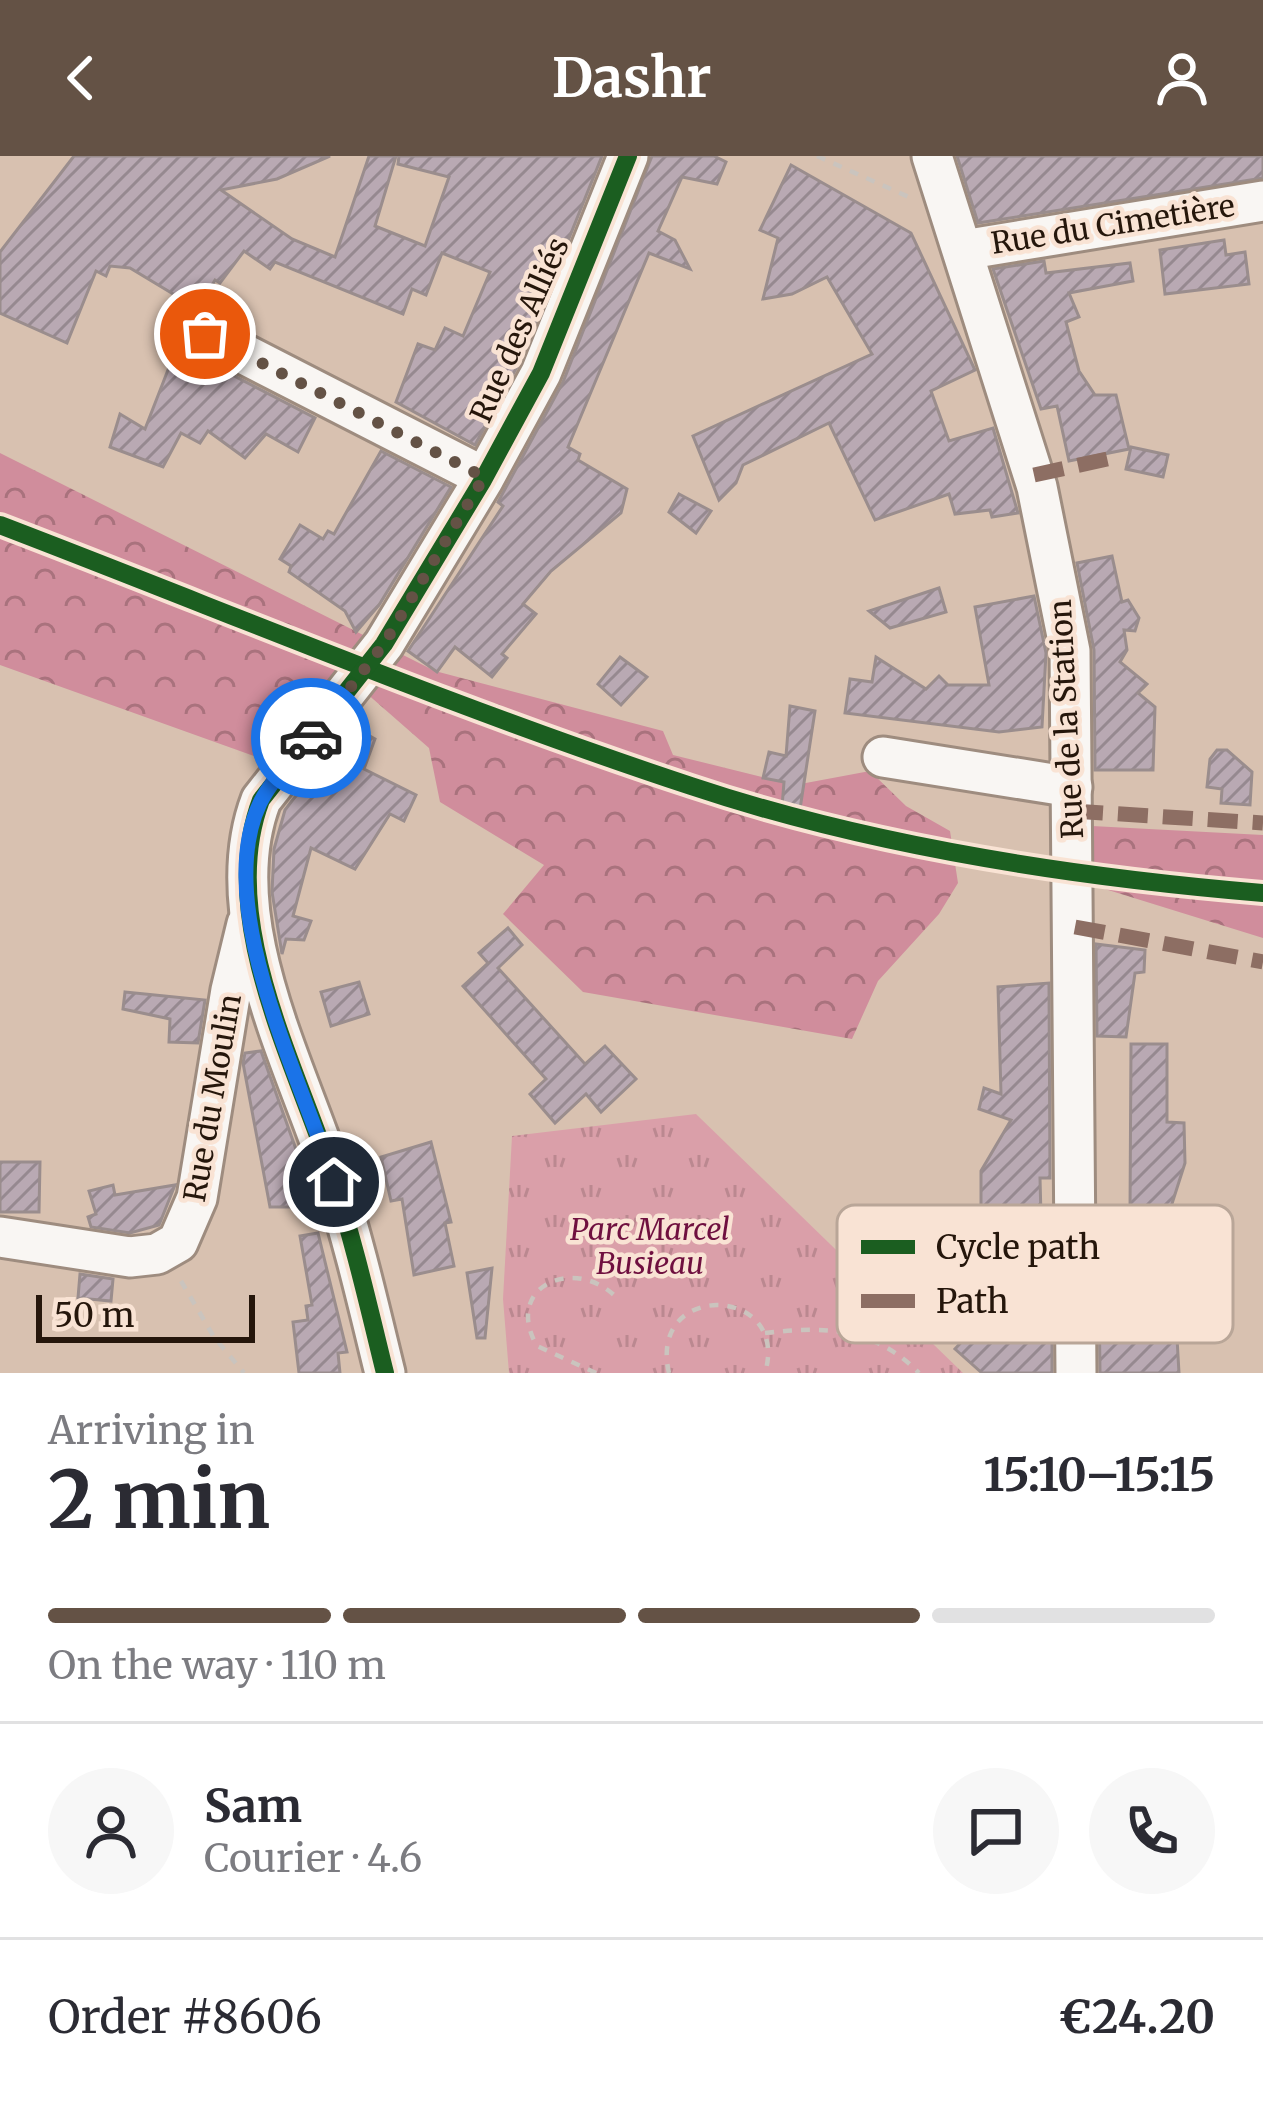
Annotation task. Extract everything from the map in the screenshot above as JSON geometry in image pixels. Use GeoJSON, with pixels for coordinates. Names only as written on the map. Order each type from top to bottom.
{"type":"FeatureCollection","features":[{"type":"Feature","properties":{"kind":"street","name":"Rue des Alliés"},"geometry":{"type":"LineString","coordinates":[[386,1373],[337,1191],[258,958],[245,864],[261,800],[366,671],[541,373],[628,156]]}},
{"type":"Feature","properties":{"kind":"street","name":"Rue de la Station"},"geometry":{"type":"LineString","coordinates":[[932,156],[1058,571],[1070,651],[1075,1205]]}},
{"type":"Feature","properties":{"kind":"street","name":"Rue du Cimetière"},"geometry":{"type":"LineString","coordinates":[[957,233],[1263,201]]}},
{"type":"Feature","properties":{"kind":"street"},"geometry":{"type":"LineString","coordinates":[[205,334],[484,477]]}},
{"type":"Feature","properties":{"kind":"street"},"geometry":{"type":"LineString","coordinates":[[883,758],[1072,787]]}},
{"type":"Feature","properties":{"kind":"street","name":"Rue du Moulin"},"geometry":{"type":"LineString","coordinates":[[164,1250],[178,1241],[191,1222],[231,990],[250,914]]}},
{"type":"Feature","properties":{"kind":"street"},"geometry":{"type":"LineString","coordinates":[[0,1237],[130,1257],[164,1250]]}},
{"type":"Feature","properties":{"kind":"street","name":"Rue de la Station"},"geometry":{"type":"LineString","coordinates":[[1076,1343],[1076,1373]]}},
{"type":"Feature","properties":{"kind":"path"},"geometry":{"type":"LineString","coordinates":[[817,156],[957,233]]}},
{"type":"Feature","properties":{"kind":"path"},"geometry":{"type":"LineString","coordinates":[[164,1250],[195,1310],[244,1373]]}},
{"type":"Feature","properties":{"kind":"path"},"geometry":{"type":"LineString","coordinates":[[596,1373],[537,1346],[528,1322],[530,1302],[545,1282],[566,1276],[607,1288],[615,1296]]}},
{"type":"Feature","properties":{"kind":"path"},"geometry":{"type":"LineString","coordinates":[[669,1373],[666,1343],[676,1322],[697,1307],[718,1303],[741,1308],[764,1333],[770,1359],[765,1373]]}},
{"type":"Feature","properties":{"kind":"path"},"geometry":{"type":"LineString","coordinates":[[764,1333],[837,1329]]}},
{"type":"Feature","properties":{"kind":"path"},"geometry":{"type":"LineString","coordinates":[[877,1343],[919,1373]]}},
{"type":"Feature","properties":{"kind":"green space"},"geometry":{"type":"Polygon","coordinates":[[[0,453],[435,671],[663,731],[673,755],[795,785],[870,771],[906,806],[950,831],[958,883],[939,914],[878,981],[852,1039],[583,992],[503,914],[544,865],[440,802],[429,748],[357,685],[293,760],[265,760],[0,665],[0,453]]]}},
{"type":"Feature","properties":{"kind":"green space"},"geometry":{"type":"Polygon","coordinates":[[[1092,826],[1263,835],[1263,938],[1092,885],[1092,826]]]}},
{"type":"Feature","properties":{"kind":"green space","name":"Parc Marcel Busieau"},"geometry":{"type":"Polygon","coordinates":[[[696,1114],[837,1251],[837,1343],[932,1343],[963,1373],[509,1373],[503,1299],[512,1136],[696,1114]]]}},
{"type":"Feature","properties":{"kind":"building"},"geometry":{"type":"Polygon","coordinates":[[[74,156],[330,156],[277,179],[221,190],[292,239],[335,257],[369,156],[396,156],[375,226],[425,246],[449,177],[398,164],[399,156],[602,156],[519,363],[475,445],[396,402],[418,344],[435,350],[445,328],[463,336],[490,272],[442,253],[426,295],[412,289],[403,314],[275,262],[270,269],[244,251],[220,283],[215,280],[198,309],[130,268],[110,266],[106,276],[96,271],[67,343],[0,313],[0,252],[74,156]]]}},
{"type":"Feature","properties":{"kind":"building"},"geometry":{"type":"Polygon","coordinates":[[[652,156],[714,156],[726,162],[717,184],[682,177],[658,231],[675,240],[690,269],[649,253],[568,447],[580,454],[578,460],[627,489],[621,513],[551,571],[523,604],[536,614],[502,654],[507,658],[492,677],[455,647],[437,672],[408,651],[503,506],[498,502],[563,382],[652,156]]]}},
{"type":"Feature","properties":{"kind":"building"},"geometry":{"type":"Polygon","coordinates":[[[957,156],[1263,156],[1263,178],[978,223],[957,156]]]}},
{"type":"Feature","properties":{"kind":"building"},"geometry":{"type":"Polygon","coordinates":[[[791,165],[911,233],[975,370],[931,391],[949,441],[993,428],[1018,513],[955,514],[949,494],[875,520],[829,423],[743,465],[736,483],[719,500],[693,436],[872,354],[827,277],[792,294],[763,299],[778,238],[760,230],[791,165]]]}},
{"type":"Feature","properties":{"kind":"building"},"geometry":{"type":"Polygon","coordinates":[[[1224,240],[1226,255],[1245,252],[1249,284],[1165,294],[1160,250],[1224,240]]]}},
{"type":"Feature","properties":{"kind":"building"},"geometry":{"type":"Polygon","coordinates":[[[1044,261],[1046,273],[1130,263],[1133,281],[1069,293],[1079,317],[1066,322],[1079,371],[1095,395],[1116,395],[1129,449],[1069,461],[1057,406],[1041,409],[993,269],[1044,261]]]}},
{"type":"Feature","properties":{"kind":"building"},"geometry":{"type":"Polygon","coordinates":[[[180,339],[194,355],[315,418],[298,452],[266,434],[245,458],[208,431],[200,443],[181,433],[163,467],[110,447],[120,414],[145,429],[180,339]]]}},
{"type":"Feature","properties":{"kind":"building"},"geometry":{"type":"Polygon","coordinates":[[[1131,447],[1168,455],[1163,477],[1126,469],[1131,447]]]}},
{"type":"Feature","properties":{"kind":"building"},"geometry":{"type":"Polygon","coordinates":[[[381,451],[451,487],[379,605],[356,632],[345,611],[289,572],[291,566],[280,559],[300,525],[323,539],[328,531],[334,534],[381,451]]]}},
{"type":"Feature","properties":{"kind":"building"},"geometry":{"type":"Polygon","coordinates":[[[679,494],[711,511],[696,533],[669,512],[679,494]]]}},
{"type":"Feature","properties":{"kind":"building"},"geometry":{"type":"Polygon","coordinates":[[[1112,556],[1122,602],[1128,600],[1139,618],[1135,631],[1124,630],[1127,650],[1120,662],[1147,684],[1138,693],[1155,707],[1153,770],[1095,770],[1094,650],[1077,563],[1112,556]]]}},
{"type":"Feature","properties":{"kind":"building"},"geometry":{"type":"Polygon","coordinates":[[[939,588],[946,612],[890,628],[869,611],[939,588]]]}},
{"type":"Feature","properties":{"kind":"building"},"geometry":{"type":"Polygon","coordinates":[[[1034,596],[1046,653],[1042,727],[999,732],[845,713],[850,679],[872,682],[876,657],[926,689],[939,676],[948,685],[989,685],[975,607],[1034,596]]]}},
{"type":"Feature","properties":{"kind":"building"},"geometry":{"type":"Polygon","coordinates":[[[620,657],[647,677],[621,705],[598,684],[620,657]]]}},
{"type":"Feature","properties":{"kind":"building"},"geometry":{"type":"Polygon","coordinates":[[[790,706],[815,711],[800,809],[782,807],[784,782],[763,778],[769,752],[786,756],[790,706]]]}},
{"type":"Feature","properties":{"kind":"building"},"geometry":{"type":"Polygon","coordinates":[[[350,725],[375,739],[364,769],[416,795],[404,821],[390,814],[355,869],[311,848],[293,916],[311,921],[304,940],[286,939],[282,954],[272,892],[274,849],[285,810],[350,725]]]}},
{"type":"Feature","properties":{"kind":"building"},"geometry":{"type":"Polygon","coordinates":[[[1217,750],[1227,750],[1252,772],[1250,805],[1221,803],[1222,789],[1207,787],[1210,759],[1217,750]]]}},
{"type":"Feature","properties":{"kind":"building"},"geometry":{"type":"Polygon","coordinates":[[[508,928],[522,945],[498,968],[585,1064],[605,1046],[636,1079],[601,1112],[586,1094],[555,1123],[530,1094],[546,1079],[463,986],[488,963],[479,953],[508,928]]]}},
{"type":"Feature","properties":{"kind":"building"},"geometry":{"type":"Polygon","coordinates":[[[1096,944],[1145,950],[1144,972],[1135,973],[1126,1037],[1097,1036],[1096,944]]]}},
{"type":"Feature","properties":{"kind":"building"},"geometry":{"type":"Polygon","coordinates":[[[359,982],[369,1014],[331,1026],[321,992],[359,982]]]}},
{"type":"Feature","properties":{"kind":"building"},"geometry":{"type":"Polygon","coordinates":[[[1049,983],[1050,1178],[1040,1178],[1041,1205],[981,1205],[981,1171],[1011,1120],[979,1109],[984,1088],[1001,1094],[998,987],[1049,983]]]}},
{"type":"Feature","properties":{"kind":"building"},"geometry":{"type":"Polygon","coordinates":[[[125,992],[205,1000],[198,1043],[169,1042],[170,1019],[123,1009],[125,992]]]}},
{"type":"Feature","properties":{"kind":"building"},"geometry":{"type":"Polygon","coordinates":[[[1131,1044],[1167,1044],[1167,1122],[1184,1123],[1185,1163],[1172,1205],[1130,1205],[1131,1044]]]}},
{"type":"Feature","properties":{"kind":"building"},"geometry":{"type":"Polygon","coordinates":[[[261,1051],[298,1155],[309,1207],[270,1207],[243,1063],[245,1053],[261,1051]]]}},
{"type":"Feature","properties":{"kind":"building"},"geometry":{"type":"Polygon","coordinates":[[[431,1142],[451,1222],[445,1223],[454,1266],[414,1275],[402,1199],[391,1201],[381,1157],[431,1142]]]}},
{"type":"Feature","properties":{"kind":"building"},"geometry":{"type":"Polygon","coordinates":[[[0,1162],[40,1162],[39,1212],[0,1212],[0,1162]]]}},
{"type":"Feature","properties":{"kind":"building"},"geometry":{"type":"Polygon","coordinates":[[[113,1185],[115,1195],[175,1185],[159,1225],[130,1233],[91,1227],[88,1217],[96,1214],[89,1191],[113,1185]]]}},
{"type":"Feature","properties":{"kind":"building"},"geometry":{"type":"Polygon","coordinates":[[[318,1233],[347,1352],[338,1353],[340,1373],[299,1373],[293,1322],[308,1320],[306,1306],[312,1305],[300,1236],[318,1233]]]}},
{"type":"Feature","properties":{"kind":"building"},"geometry":{"type":"Polygon","coordinates":[[[492,1268],[485,1338],[477,1338],[467,1273],[492,1268]]]}},
{"type":"Feature","properties":{"kind":"building"},"geometry":{"type":"Polygon","coordinates":[[[80,1274],[113,1279],[111,1301],[78,1298],[80,1274]]]}},
{"type":"Feature","properties":{"kind":"building"},"geometry":{"type":"Polygon","coordinates":[[[961,1343],[1052,1343],[1052,1373],[982,1373],[955,1349],[961,1343]]]}},
{"type":"Feature","properties":{"kind":"building"},"geometry":{"type":"Polygon","coordinates":[[[1100,1343],[1177,1343],[1179,1373],[1100,1373],[1100,1343]]]}},
{"type":"Feature","properties":{"kind":"marked path"},"geometry":{"type":"LineString","coordinates":[[1034,475],[1121,456]]}},
{"type":"Feature","properties":{"kind":"marked path"},"geometry":{"type":"LineString","coordinates":[[1073,811],[1263,823]]}},
{"type":"Feature","properties":{"kind":"marked path"},"geometry":{"type":"LineString","coordinates":[[1075,927],[1263,962]]}},
{"type":"Feature","properties":{"kind":"cycle path"},"geometry":{"type":"LineString","coordinates":[[385,1373],[341,1202],[266,990],[248,893],[250,845],[261,800],[384,644],[483,480],[541,373],[628,156]]}},
{"type":"Feature","properties":{"kind":"cycle path"},"geometry":{"type":"LineString","coordinates":[[0,525],[517,725],[760,807],[974,856],[1263,893]]}},
{"type":"Feature","properties":{"kind":"way so far"},"geometry":{"type":"LineString","coordinates":[[205,334],[484,477],[384,644],[311,738]]}},
{"type":"Feature","properties":{"kind":"route"},"geometry":{"type":"LineString","coordinates":[[311,738],[261,800],[251,827],[244,876],[258,958],[334,1182]]}}]}
